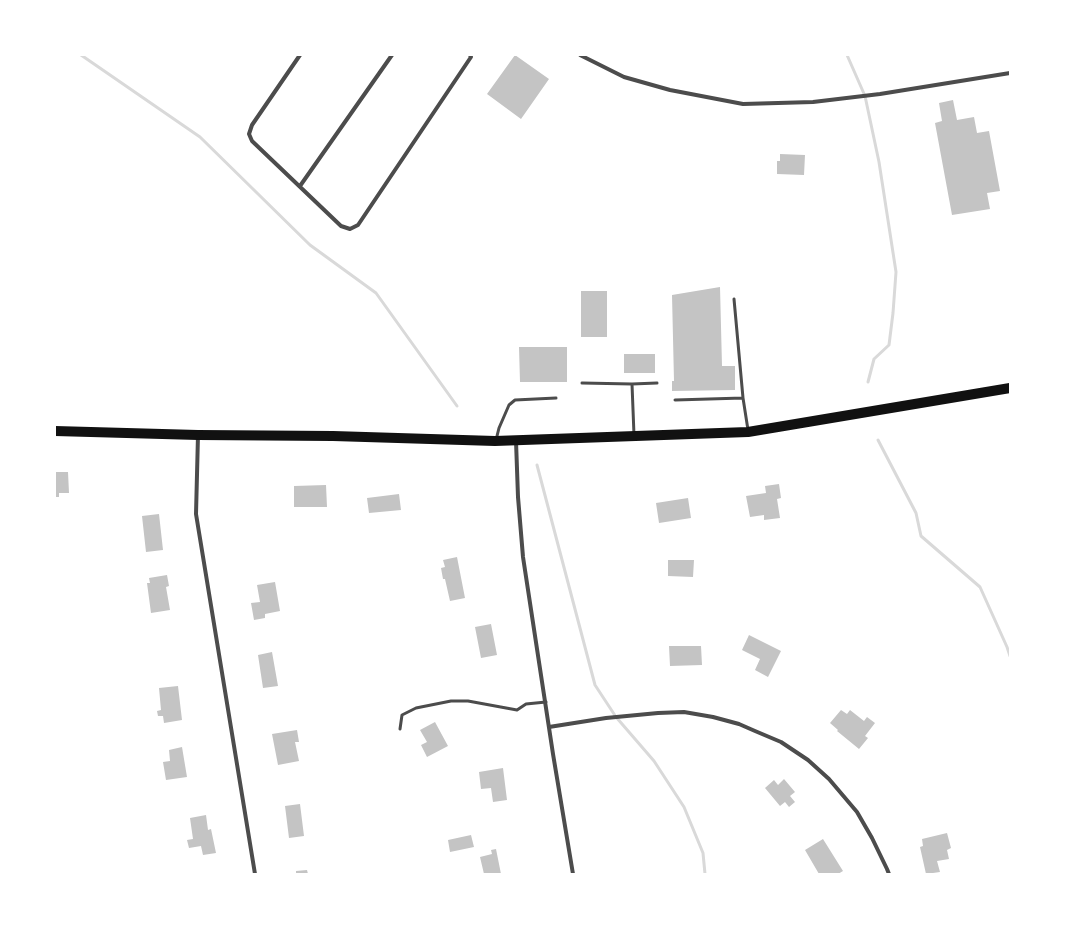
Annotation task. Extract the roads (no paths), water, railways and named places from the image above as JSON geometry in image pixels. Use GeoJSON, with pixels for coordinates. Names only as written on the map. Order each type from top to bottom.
{"type":"FeatureCollection","features":[{"type":"Feature","properties":{"kind":"main road"},"geometry":{"type":"LineString","coordinates":[[55,431],[198,435],[333,436],[495,441],[748,432],[1010,388]]}},
{"type":"Feature","properties":{"kind":"street"},"geometry":{"type":"LineString","coordinates":[[300,55],[252,125],[249,134],[252,141],[341,226],[350,229],[358,225],[467,64],[471,57],[470,55]]}},
{"type":"Feature","properties":{"kind":"street"},"geometry":{"type":"LineString","coordinates":[[300,186],[392,55]]}},
{"type":"Feature","properties":{"kind":"street"},"geometry":{"type":"LineString","coordinates":[[580,55],[624,77],[670,90],[743,104],[813,102],[880,94],[1010,73]]}},
{"type":"Feature","properties":{"kind":"street"},"geometry":{"type":"LineString","coordinates":[[198,435],[196,514],[255,874]]}},
{"type":"Feature","properties":{"kind":"street"},"geometry":{"type":"LineString","coordinates":[[516,441],[518,497],[523,557],[573,874]]}},
{"type":"Feature","properties":{"kind":"street"},"geometry":{"type":"LineString","coordinates":[[549,727],[606,718],[684,712],[713,717],[739,724],[781,742],[808,760],[829,779],[857,812],[888,868],[889,874]]}},
{"type":"Feature","properties":{"kind":"lane"},"geometry":{"type":"LineString","coordinates":[[734,299],[743,398],[748,432]]}},
{"type":"Feature","properties":{"kind":"lane"},"geometry":{"type":"LineString","coordinates":[[582,383],[656,383]]}},
{"type":"Feature","properties":{"kind":"lane"},"geometry":{"type":"LineString","coordinates":[[632,384],[634,437]]}},
{"type":"Feature","properties":{"kind":"lane"},"geometry":{"type":"LineString","coordinates":[[495,441],[509,406],[514,400],[556,398]]}},
{"type":"Feature","properties":{"kind":"lane"},"geometry":{"type":"LineString","coordinates":[[675,400],[743,398]]}},
{"type":"Feature","properties":{"kind":"lane"},"geometry":{"type":"LineString","coordinates":[[400,729],[402,715],[416,708],[451,701],[468,701],[517,710],[526,704],[546,702]]}},
{"type":"Feature","properties":{"kind":"waterway"},"geometry":{"type":"LineString","coordinates":[[81,55],[200,137],[310,245],[376,293],[457,406]]}},
{"type":"Feature","properties":{"kind":"waterway"},"geometry":{"type":"LineString","coordinates":[[847,55],[865,96],[879,162],[896,272],[889,345],[874,359],[868,382]]}},
{"type":"Feature","properties":{"kind":"waterway"},"geometry":{"type":"LineString","coordinates":[[878,440],[916,513],[921,536],[980,587],[1010,656]]}},
{"type":"Feature","properties":{"kind":"waterway"},"geometry":{"type":"LineString","coordinates":[[537,465],[595,685],[616,717],[654,761],[684,807],[703,853],[705,874]]}}]}
